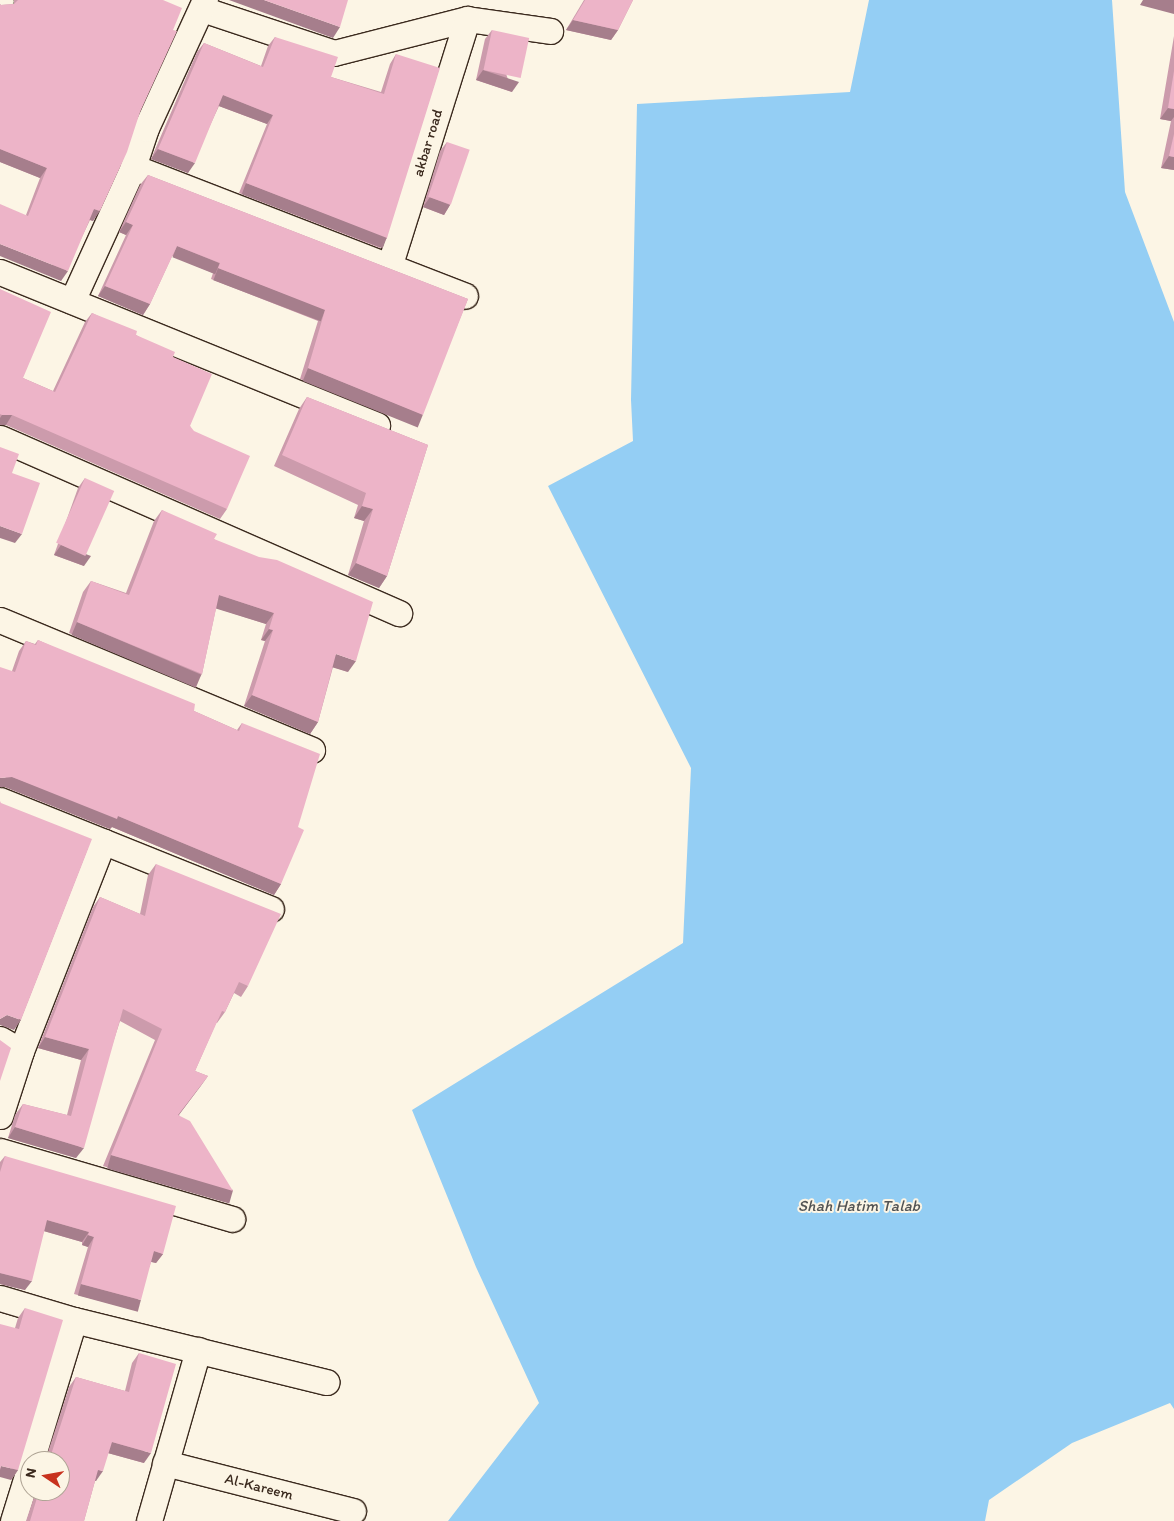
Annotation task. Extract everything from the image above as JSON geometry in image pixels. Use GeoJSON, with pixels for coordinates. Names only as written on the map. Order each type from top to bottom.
{"type":"FeatureCollection","features":[{"type":"Feature","properties":{"kind":"street"},"geometry":{"type":"LineString","coordinates":[[72,302],[133,167],[146,128],[204,5],[334,52],[467,19],[550,30]]}},
{"type":"Feature","properties":{"kind":"street","name":"akbar road"},"geometry":{"type":"LineString","coordinates":[[389,267],[467,19]]}},
{"type":"Feature","properties":{"kind":"street"},"geometry":{"type":"LineString","coordinates":[[133,167],[465,296]]}},
{"type":"Feature","properties":{"kind":"street"},"geometry":{"type":"LineString","coordinates":[[0,272],[400,434]]}},
{"type":"Feature","properties":{"kind":"street"},"geometry":{"type":"LineString","coordinates":[[0,438],[398,613]]}},
{"type":"Feature","properties":{"kind":"street"},"geometry":{"type":"LineString","coordinates":[[0,620],[312,750]]}},
{"type":"Feature","properties":{"kind":"street"},"geometry":{"type":"LineString","coordinates":[[0,800],[271,910]]}},
{"type":"Feature","properties":{"kind":"street"},"geometry":{"type":"LineString","coordinates":[[0,1116],[11,1045],[103,842]]}},
{"type":"Feature","properties":{"kind":"street"},"geometry":{"type":"LineString","coordinates":[[0,1151],[232,1218]]}},
{"type":"Feature","properties":{"kind":"street"},"geometry":{"type":"LineString","coordinates":[[0,1298],[74,1320],[326,1382]]}},
{"type":"Feature","properties":{"kind":"street"},"geometry":{"type":"LineString","coordinates":[[34,1451],[74,1320]]}},
{"type":"Feature","properties":{"kind":"street"},"geometry":{"type":"LineString","coordinates":[[149,1521],[198,1350]]}},
{"type":"Feature","properties":{"kind":"street","name":"Al-Kareem"},"geometry":{"type":"LineString","coordinates":[[165,1463],[353,1512]]}},
{"type":"Feature","properties":{"kind":"street"},"geometry":{"type":"LineString","coordinates":[[13,1521],[20,1498]]}},
{"type":"Feature","properties":{"kind":"water","name":"Shah Hatim Talab"},"geometry":{"type":"Polygon","coordinates":[[[869,0],[1112,0],[1125,192],[1174,322],[1174,1409],[1170,1403],[1072,1443],[989,1500],[985,1521],[448,1521],[539,1403],[476,1267],[412,1110],[683,943],[691,768],[548,486],[633,441],[631,400],[637,104],[850,92],[869,0]]]}},
{"type":"Feature","properties":{"kind":"building"},"geometry":{"type":"Polygon","coordinates":[[[18,0],[163,0],[182,8],[173,30],[177,31],[140,112],[127,152],[100,211],[94,209],[68,271],[0,244],[0,204],[28,216],[47,168],[0,149],[0,4],[14,4],[18,0]]]}},
{"type":"Feature","properties":{"kind":"building"},"geometry":{"type":"Polygon","coordinates":[[[264,0],[348,0],[340,27],[264,0]]]}},
{"type":"Feature","properties":{"kind":"building"},"geometry":{"type":"Polygon","coordinates":[[[585,0],[633,0],[618,30],[573,20],[585,0]]]}},
{"type":"Feature","properties":{"kind":"building"},"geometry":{"type":"Polygon","coordinates":[[[492,30],[529,38],[521,78],[483,70],[492,30]]]}},
{"type":"Feature","properties":{"kind":"building"},"geometry":{"type":"Polygon","coordinates":[[[275,37],[338,57],[331,77],[384,94],[396,54],[440,68],[387,238],[246,183],[273,115],[223,95],[195,163],[158,149],[204,43],[263,67],[275,37]]]}},
{"type":"Feature","properties":{"kind":"building"},"geometry":{"type":"Polygon","coordinates":[[[1174,71],[1174,109],[1168,108],[1174,71]]]}},
{"type":"Feature","properties":{"kind":"building"},"geometry":{"type":"Polygon","coordinates":[[[1174,134],[1174,157],[1169,156],[1174,134]]]}},
{"type":"Feature","properties":{"kind":"building"},"geometry":{"type":"Polygon","coordinates":[[[447,142],[470,150],[451,205],[428,197],[447,142]]]}},
{"type":"Feature","properties":{"kind":"building"},"geometry":{"type":"Polygon","coordinates":[[[148,175],[468,299],[423,415],[308,368],[325,310],[218,268],[220,263],[177,246],[150,304],[105,286],[133,225],[126,222],[148,175]]]}},
{"type":"Feature","properties":{"kind":"building"},"geometry":{"type":"Polygon","coordinates":[[[0,289],[51,312],[23,378],[55,392],[92,313],[137,331],[136,335],[175,352],[173,357],[212,374],[190,426],[194,431],[250,456],[227,509],[12,415],[0,414],[0,289]]]}},
{"type":"Feature","properties":{"kind":"building"},"geometry":{"type":"Polygon","coordinates":[[[307,397],[428,445],[387,576],[356,563],[373,509],[362,506],[366,493],[282,455],[307,397]]]}},
{"type":"Feature","properties":{"kind":"building"},"geometry":{"type":"Polygon","coordinates":[[[0,447],[19,454],[12,473],[40,483],[22,534],[0,526],[0,447]]]}},
{"type":"Feature","properties":{"kind":"building"},"geometry":{"type":"Polygon","coordinates":[[[85,478],[114,491],[85,556],[56,543],[85,478]]]}},
{"type":"Feature","properties":{"kind":"building"},"geometry":{"type":"Polygon","coordinates":[[[162,510],[217,534],[214,539],[259,557],[277,560],[373,602],[356,661],[336,654],[318,722],[252,695],[273,630],[269,629],[274,613],[219,595],[202,674],[77,622],[91,581],[129,595],[162,510]]]}},
{"type":"Feature","properties":{"kind":"building"},"geometry":{"type":"Polygon","coordinates":[[[38,640],[195,704],[194,711],[239,731],[242,723],[320,754],[298,827],[304,830],[281,884],[118,816],[117,819],[12,777],[0,778],[0,667],[15,672],[26,641],[36,645],[38,640]]]}},
{"type":"Feature","properties":{"kind":"building"},"geometry":{"type":"Polygon","coordinates":[[[0,801],[92,839],[21,1020],[7,1015],[0,1019],[0,801]]]}},
{"type":"Feature","properties":{"kind":"building"},"geometry":{"type":"Polygon","coordinates":[[[156,864],[281,914],[248,986],[239,982],[225,1012],[222,1011],[195,1071],[208,1076],[178,1115],[190,1121],[233,1191],[111,1155],[162,1029],[123,1009],[84,1148],[15,1127],[23,1104],[71,1116],[89,1049],[45,1037],[100,897],[145,916],[156,864]]]}},
{"type":"Feature","properties":{"kind":"building"},"geometry":{"type":"Polygon","coordinates":[[[0,1040],[11,1048],[0,1081],[0,1040]]]}},
{"type":"Feature","properties":{"kind":"building"},"geometry":{"type":"Polygon","coordinates":[[[5,1156],[176,1206],[163,1254],[154,1251],[141,1300],[81,1284],[94,1237],[88,1235],[89,1232],[47,1220],[32,1281],[0,1273],[0,1172],[5,1156]]]}},
{"type":"Feature","properties":{"kind":"building"},"geometry":{"type":"Polygon","coordinates":[[[25,1308],[63,1320],[24,1451],[20,1451],[18,1470],[1,1466],[0,1470],[0,1324],[19,1329],[25,1308]]]}},
{"type":"Feature","properties":{"kind":"building"},"geometry":{"type":"Polygon","coordinates":[[[139,1353],[176,1364],[151,1453],[112,1442],[103,1471],[98,1470],[84,1521],[30,1521],[36,1501],[70,1501],[70,1451],[52,1451],[76,1377],[129,1392],[139,1353]]]}}]}
